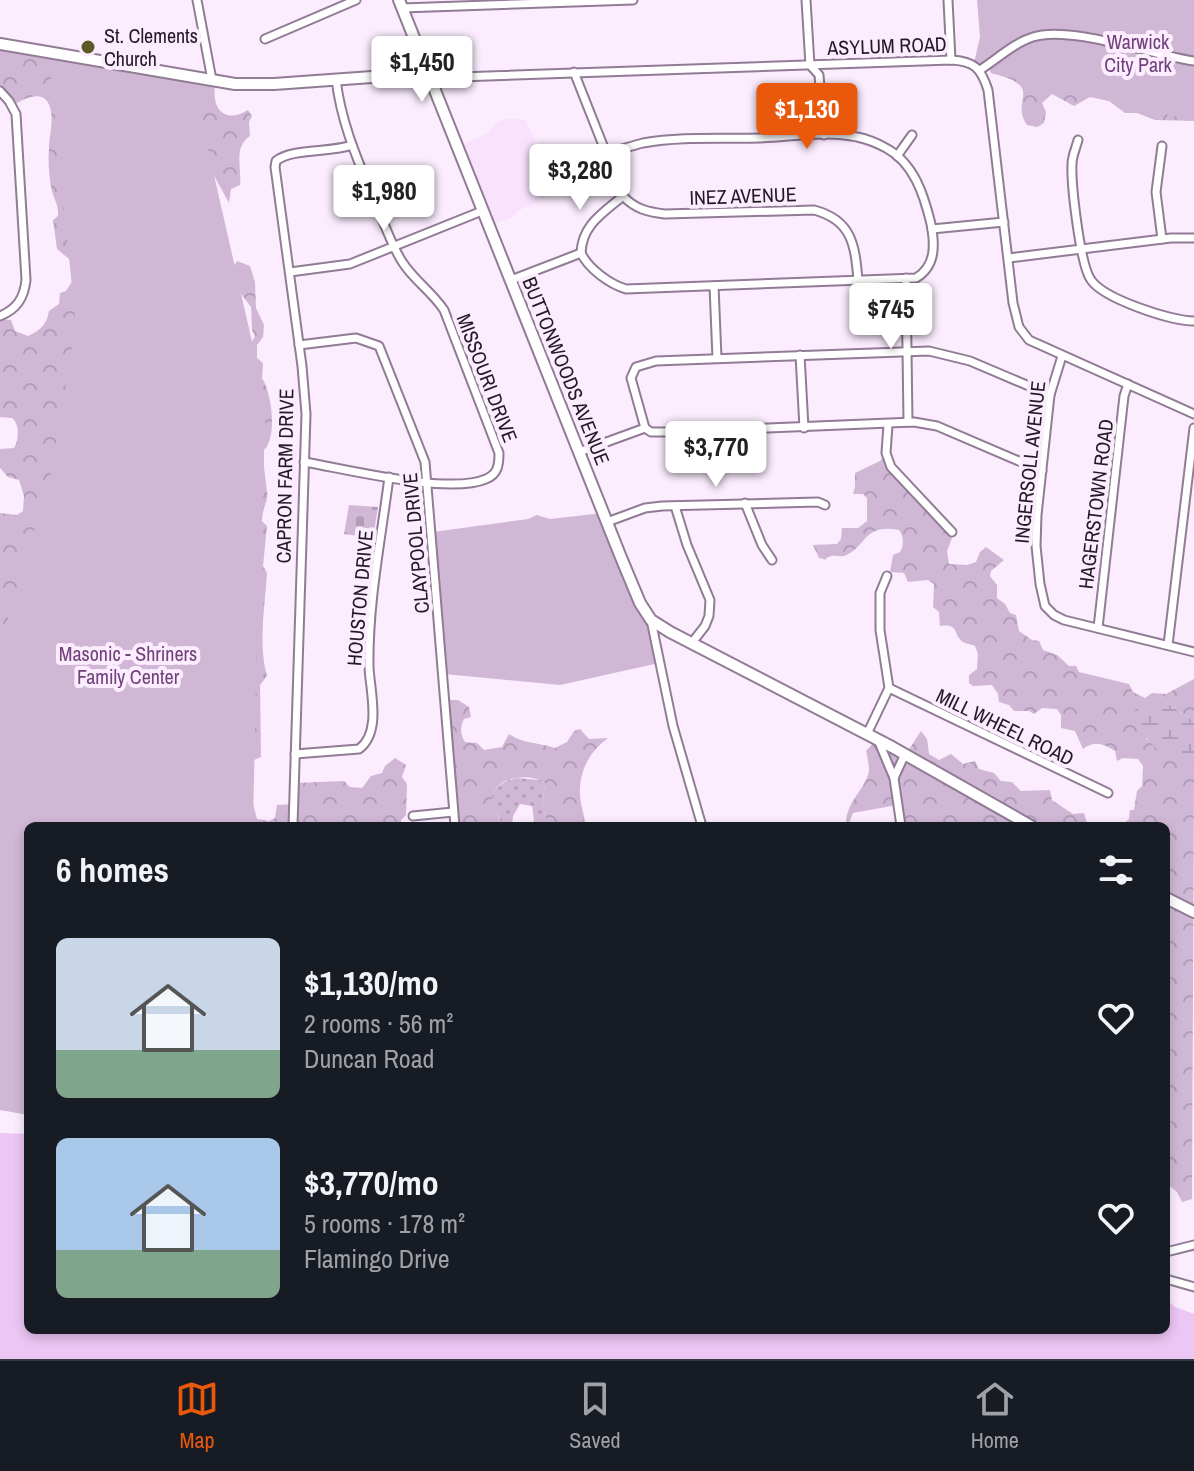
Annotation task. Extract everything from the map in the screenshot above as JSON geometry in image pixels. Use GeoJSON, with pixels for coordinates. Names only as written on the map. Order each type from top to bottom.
{"type":"FeatureCollection","features":[{"type":"Feature","properties":{"kind":"street"},"geometry":{"type":"LineString","coordinates":[[197,0],[212,80]]}},
{"type":"Feature","properties":{"kind":"street"},"geometry":{"type":"LineString","coordinates":[[265,39],[356,0]]}},
{"type":"Feature","properties":{"kind":"street"},"geometry":{"type":"LineString","coordinates":[[400,4],[633,0]]}},
{"type":"Feature","properties":{"kind":"street"},"geometry":{"type":"LineString","coordinates":[[806,0],[810,65],[819,75],[824,135]]}},
{"type":"Feature","properties":{"kind":"street"},"geometry":{"type":"LineString","coordinates":[[948,0],[951,60]]}},
{"type":"Feature","properties":{"kind":"street","name":"BUTTONWOODS AVENUE"},"geometry":{"type":"LineString","coordinates":[[400,4],[640,603],[651,620]]}},
{"type":"Feature","properties":{"kind":"street"},"geometry":{"type":"LineString","coordinates":[[1194,61],[1069,35],[1042,35],[1029,38],[980,70],[988,90],[1013,303],[1019,327],[1029,340],[1194,414]]}},
{"type":"Feature","properties":{"kind":"street"},"geometry":{"type":"LineString","coordinates":[[0,44],[235,84],[429,76]]}},
{"type":"Feature","properties":{"kind":"street","name":"ASYLUM ROAD"},"geometry":{"type":"LineString","coordinates":[[429,76],[951,60],[965,61],[980,70]]}},
{"type":"Feature","properties":{"kind":"street"},"geometry":{"type":"LineString","coordinates":[[574,72],[623,196],[589,224],[581,243],[582,258],[608,281],[626,289],[916,278],[929,266],[933,257],[932,229],[923,193],[908,165],[888,149],[856,136],[655,142],[608,153]]}},
{"type":"Feature","properties":{"kind":"street","name":"MISSOURI DRIVE"},"geometry":{"type":"LineString","coordinates":[[304,462],[389,477],[464,483],[485,480],[496,473],[499,464],[499,453],[444,310],[404,265],[352,145],[339,109],[336,79]]}},
{"type":"Feature","properties":{"kind":"street"},"geometry":{"type":"LineString","coordinates":[[0,91],[16,114],[26,280],[17,305],[0,316]]}},
{"type":"Feature","properties":{"kind":"street"},"geometry":{"type":"LineString","coordinates":[[897,156],[912,135]]}},
{"type":"Feature","properties":{"kind":"street"},"geometry":{"type":"LineString","coordinates":[[1078,140],[1072,160],[1085,268],[1098,288],[1154,313],[1179,321],[1194,321]]}},
{"type":"Feature","properties":{"kind":"street","name":"CAPRON FARM DRIVE"},"geometry":{"type":"LineString","coordinates":[[293,822],[306,414],[290,272],[275,180],[276,161],[290,154],[334,151],[352,145]]}},
{"type":"Feature","properties":{"kind":"street"},"geometry":{"type":"LineString","coordinates":[[1162,146],[1156,192],[1162,239]]}},
{"type":"Feature","properties":{"kind":"street","name":"INEZ AVENUE"},"geometry":{"type":"LineString","coordinates":[[623,196],[640,209],[665,214],[814,210],[825,213],[844,227],[854,243],[858,280]]}},
{"type":"Feature","properties":{"kind":"street"},"geometry":{"type":"LineString","coordinates":[[290,272],[350,264],[482,211]]}},
{"type":"Feature","properties":{"kind":"street"},"geometry":{"type":"LineString","coordinates":[[932,229],[1004,222]]}},
{"type":"Feature","properties":{"kind":"street"},"geometry":{"type":"LineString","coordinates":[[1009,258],[1162,239],[1194,238]]}},
{"type":"Feature","properties":{"kind":"street"},"geometry":{"type":"LineString","coordinates":[[511,280],[581,253]]}},
{"type":"Feature","properties":{"kind":"street"},"geometry":{"type":"LineString","coordinates":[[906,278],[908,422]]}},
{"type":"Feature","properties":{"kind":"street"},"geometry":{"type":"LineString","coordinates":[[714,286],[717,358]]}},
{"type":"Feature","properties":{"kind":"street","name":"CLAYPOOL DRIVE"},"geometry":{"type":"LineString","coordinates":[[299,345],[356,338],[379,346],[419,444],[427,481],[454,822]]}},
{"type":"Feature","properties":{"kind":"street"},"geometry":{"type":"LineString","coordinates":[[1042,471],[937,426],[908,422],[651,432],[645,428],[631,386],[632,373],[636,367],[656,361],[906,350],[954,355],[1050,395]]}},
{"type":"Feature","properties":{"kind":"street"},"geometry":{"type":"LineString","coordinates":[[800,355],[804,428]]}},
{"type":"Feature","properties":{"kind":"street","name":"INGERSOLL AVENUE"},"geometry":{"type":"LineString","coordinates":[[1062,356],[1050,395],[1036,531],[1043,599],[1054,615],[1194,652]]}},
{"type":"Feature","properties":{"kind":"street","name":"HAGERSTOWN ROAD"},"geometry":{"type":"LineString","coordinates":[[1098,628],[1124,396],[1128,384]]}},
{"type":"Feature","properties":{"kind":"street"},"geometry":{"type":"LineString","coordinates":[[888,425],[886,453],[891,467],[952,532]]}},
{"type":"Feature","properties":{"kind":"street"},"geometry":{"type":"LineString","coordinates":[[579,452],[645,428]]}},
{"type":"Feature","properties":{"kind":"street"},"geometry":{"type":"LineString","coordinates":[[1168,645],[1194,428]]}},
{"type":"Feature","properties":{"kind":"street","name":"HOUSTON DRIVE"},"geometry":{"type":"LineString","coordinates":[[295,754],[359,749],[369,738],[373,726],[369,664],[372,605],[389,477]]}},
{"type":"Feature","properties":{"kind":"street"},"geometry":{"type":"LineString","coordinates":[[607,522],[645,508],[745,503],[818,502],[825,505]]}},
{"type":"Feature","properties":{"kind":"street"},"geometry":{"type":"LineString","coordinates":[[745,503],[762,545],[772,560]]}},
{"type":"Feature","properties":{"kind":"street"},"geometry":{"type":"LineString","coordinates":[[675,506],[710,600],[709,616],[690,644]]}},
{"type":"Feature","properties":{"kind":"street"},"geometry":{"type":"LineString","coordinates":[[867,734],[889,688],[880,630],[880,593],[887,576]]}},
{"type":"Feature","properties":{"kind":"street"},"geometry":{"type":"LineString","coordinates":[[651,620],[690,644],[905,754],[1024,822]]}},
{"type":"Feature","properties":{"kind":"street"},"geometry":{"type":"LineString","coordinates":[[651,620],[673,726],[701,822]]}},
{"type":"Feature","properties":{"kind":"street","name":"MILL WHEEL ROAD"},"geometry":{"type":"LineString","coordinates":[[889,688],[1108,793]]}},
{"type":"Feature","properties":{"kind":"street"},"geometry":{"type":"LineString","coordinates":[[878,740],[894,778],[900,822]]}},
{"type":"Feature","properties":{"kind":"street"},"geometry":{"type":"LineString","coordinates":[[894,778],[905,754]]}},
{"type":"Feature","properties":{"kind":"street"},"geometry":{"type":"LineString","coordinates":[[413,816],[453,812]]}},
{"type":"Feature","properties":{"kind":"street"},"geometry":{"type":"LineString","coordinates":[[1170,900],[1194,912]]}},
{"type":"Feature","properties":{"kind":"street"},"geometry":{"type":"LineString","coordinates":[[1170,1251],[1194,1245]]}},
{"type":"Feature","properties":{"kind":"street"},"geometry":{"type":"LineString","coordinates":[[1170,1280],[1194,1287]]}},
{"type":"Feature","properties":{"kind":"shaded area"},"geometry":{"type":"Polygon","coordinates":[[[508,118],[526,120],[557,191],[516,212],[513,217],[490,226],[458,146],[487,134],[495,123],[508,118]]]}},
{"type":"Feature","properties":{"kind":"shaded area"},"geometry":{"type":"Polygon","coordinates":[[[0,1133],[24,1134],[24,1334],[1170,1334],[1170,1303],[1194,1314],[1194,1359],[0,1359],[0,1133]]]}},
{"type":"Feature","properties":{"kind":"green space"},"geometry":{"type":"Polygon","coordinates":[[[977,0],[1013,0],[1194,121],[1155,120],[1137,113],[1125,113],[1109,101],[1090,97],[1074,106],[1052,94],[1042,103],[1046,112],[1044,123],[1037,127],[1027,125],[1023,116],[1022,89],[1018,83],[991,73],[989,64],[981,69],[974,63],[980,37],[977,0]]]}},
{"type":"Feature","properties":{"kind":"green space","name":"Warwick City Park"},"geometry":{"type":"Polygon","coordinates":[[[979,0],[1194,0],[1194,121],[991,73],[979,0]]]}},
{"type":"Feature","properties":{"kind":"green space","name":"Masonic - Shriners Family Center"},"geometry":{"type":"Polygon","coordinates":[[[0,42],[212,78],[216,81],[215,98],[220,110],[231,116],[248,110],[252,116],[250,136],[240,152],[240,185],[231,189],[229,203],[212,172],[209,172],[201,192],[204,229],[209,241],[208,255],[219,270],[221,285],[208,305],[221,323],[220,331],[202,354],[203,360],[212,369],[210,392],[200,399],[180,390],[173,395],[180,420],[171,447],[184,452],[191,459],[190,468],[182,481],[187,488],[195,485],[204,461],[210,460],[215,466],[205,494],[210,515],[205,532],[210,548],[208,568],[201,582],[203,588],[221,601],[231,599],[240,584],[241,568],[249,554],[248,545],[238,533],[238,528],[247,506],[254,473],[250,459],[257,437],[256,387],[248,360],[255,336],[251,307],[230,279],[237,261],[250,266],[255,282],[256,308],[264,325],[263,337],[257,345],[257,358],[263,363],[262,378],[268,392],[272,420],[270,437],[264,450],[267,495],[262,521],[267,526],[263,566],[267,573],[263,639],[267,676],[260,685],[261,757],[254,760],[252,772],[248,775],[246,799],[253,804],[257,819],[269,821],[275,818],[277,805],[293,804],[295,783],[344,781],[350,787],[362,788],[371,776],[382,773],[395,758],[406,765],[402,777],[407,784],[406,815],[401,822],[152,822],[138,810],[129,809],[94,822],[24,822],[24,863],[16,869],[10,886],[0,891],[0,513],[17,515],[23,511],[24,496],[19,480],[8,477],[0,468],[0,449],[14,448],[18,432],[12,418],[0,417],[0,319],[11,320],[15,331],[28,336],[32,334],[47,320],[49,311],[59,304],[60,293],[66,291],[75,277],[69,259],[57,249],[53,220],[58,212],[49,168],[50,106],[39,96],[12,106],[0,95],[0,42]],[[65,572],[47,583],[43,592],[46,614],[62,618],[51,623],[47,636],[33,644],[32,660],[39,664],[43,674],[70,680],[114,675],[125,582],[108,576],[65,572]],[[52,722],[40,728],[30,759],[33,779],[38,781],[40,788],[66,790],[83,779],[97,745],[91,733],[52,722]]]}},
{"type":"Feature","properties":{"kind":"green space","name":"Masonic - Shriners Family Center"},"geometry":{"type":"Polygon","coordinates":[[[49,57],[193,83],[266,403],[253,822],[24,822],[24,1114],[0,1110],[0,646],[50,478],[76,326],[49,57]]]}},
{"type":"Feature","properties":{"kind":"green space"},"geometry":{"type":"Polygon","coordinates":[[[886,453],[891,468],[952,538],[947,551],[949,564],[976,562],[986,547],[1004,560],[991,571],[990,576],[997,585],[997,598],[1010,613],[1016,615],[1019,631],[1039,641],[1043,650],[1057,655],[1069,666],[1076,666],[1079,672],[1129,684],[1133,692],[1145,698],[1152,693],[1166,694],[1194,679],[1194,721],[1165,702],[1146,739],[1194,772],[1192,1199],[1182,1202],[1170,1186],[1170,822],[1126,822],[1130,810],[1134,810],[1137,791],[1142,786],[1143,766],[1138,759],[1123,758],[1117,761],[1115,751],[1103,745],[1095,744],[1083,749],[1075,731],[1061,728],[1061,715],[1057,709],[1042,708],[1034,714],[1014,711],[1009,705],[999,702],[992,685],[973,686],[969,683],[969,675],[977,669],[978,654],[975,646],[963,642],[953,628],[940,626],[939,612],[933,607],[934,584],[928,580],[908,582],[904,573],[890,572],[893,555],[900,552],[902,547],[903,538],[899,530],[878,530],[844,556],[831,556],[826,560],[819,558],[813,545],[837,544],[842,528],[858,528],[867,521],[867,498],[863,494],[853,494],[855,473],[880,461],[886,453]]]}},
{"type":"Feature","properties":{"kind":"green space"},"geometry":{"type":"Polygon","coordinates":[[[349,505],[378,507],[373,538],[344,534],[349,505]]]}},
{"type":"Feature","properties":{"kind":"green space"},"geometry":{"type":"Polygon","coordinates":[[[603,513],[640,602],[658,626],[659,663],[560,685],[444,674],[433,532],[528,519],[537,515],[550,519],[603,513]]]}},
{"type":"Feature","properties":{"kind":"green space"},"geometry":{"type":"Polygon","coordinates":[[[1148,698],[1165,702],[1194,721],[1194,772],[1161,753],[1144,735],[1135,713],[1136,700],[1148,698]]]}},
{"type":"Feature","properties":{"kind":"green space"},"geometry":{"type":"Polygon","coordinates":[[[446,700],[458,700],[469,707],[471,717],[464,719],[462,736],[465,742],[477,743],[484,750],[502,747],[509,734],[555,748],[567,742],[574,731],[580,729],[589,739],[608,738],[591,755],[581,777],[580,798],[584,822],[548,822],[542,806],[545,783],[521,777],[504,782],[493,793],[492,802],[500,822],[456,822],[446,700]]]}},
{"type":"Feature","properties":{"kind":"green space"},"geometry":{"type":"Polygon","coordinates":[[[921,731],[927,739],[929,754],[939,760],[951,754],[963,764],[975,761],[979,769],[994,773],[1001,781],[1012,782],[1021,791],[1050,790],[1052,800],[1073,814],[1084,813],[1087,822],[901,822],[897,805],[853,813],[850,822],[846,822],[850,807],[867,777],[866,751],[877,739],[906,754],[921,731]]]}},
{"type":"Feature","properties":{"kind":"green space"},"geometry":{"type":"Polygon","coordinates":[[[517,778],[545,783],[542,806],[548,822],[533,822],[532,806],[520,804],[512,822],[500,822],[492,796],[507,781],[517,778]]]}},
{"type":"Feature","properties":{"kind":"place","name":"St. Clements Church"},"geometry":{"type":"Point","coordinates":[88,47]}}]}
